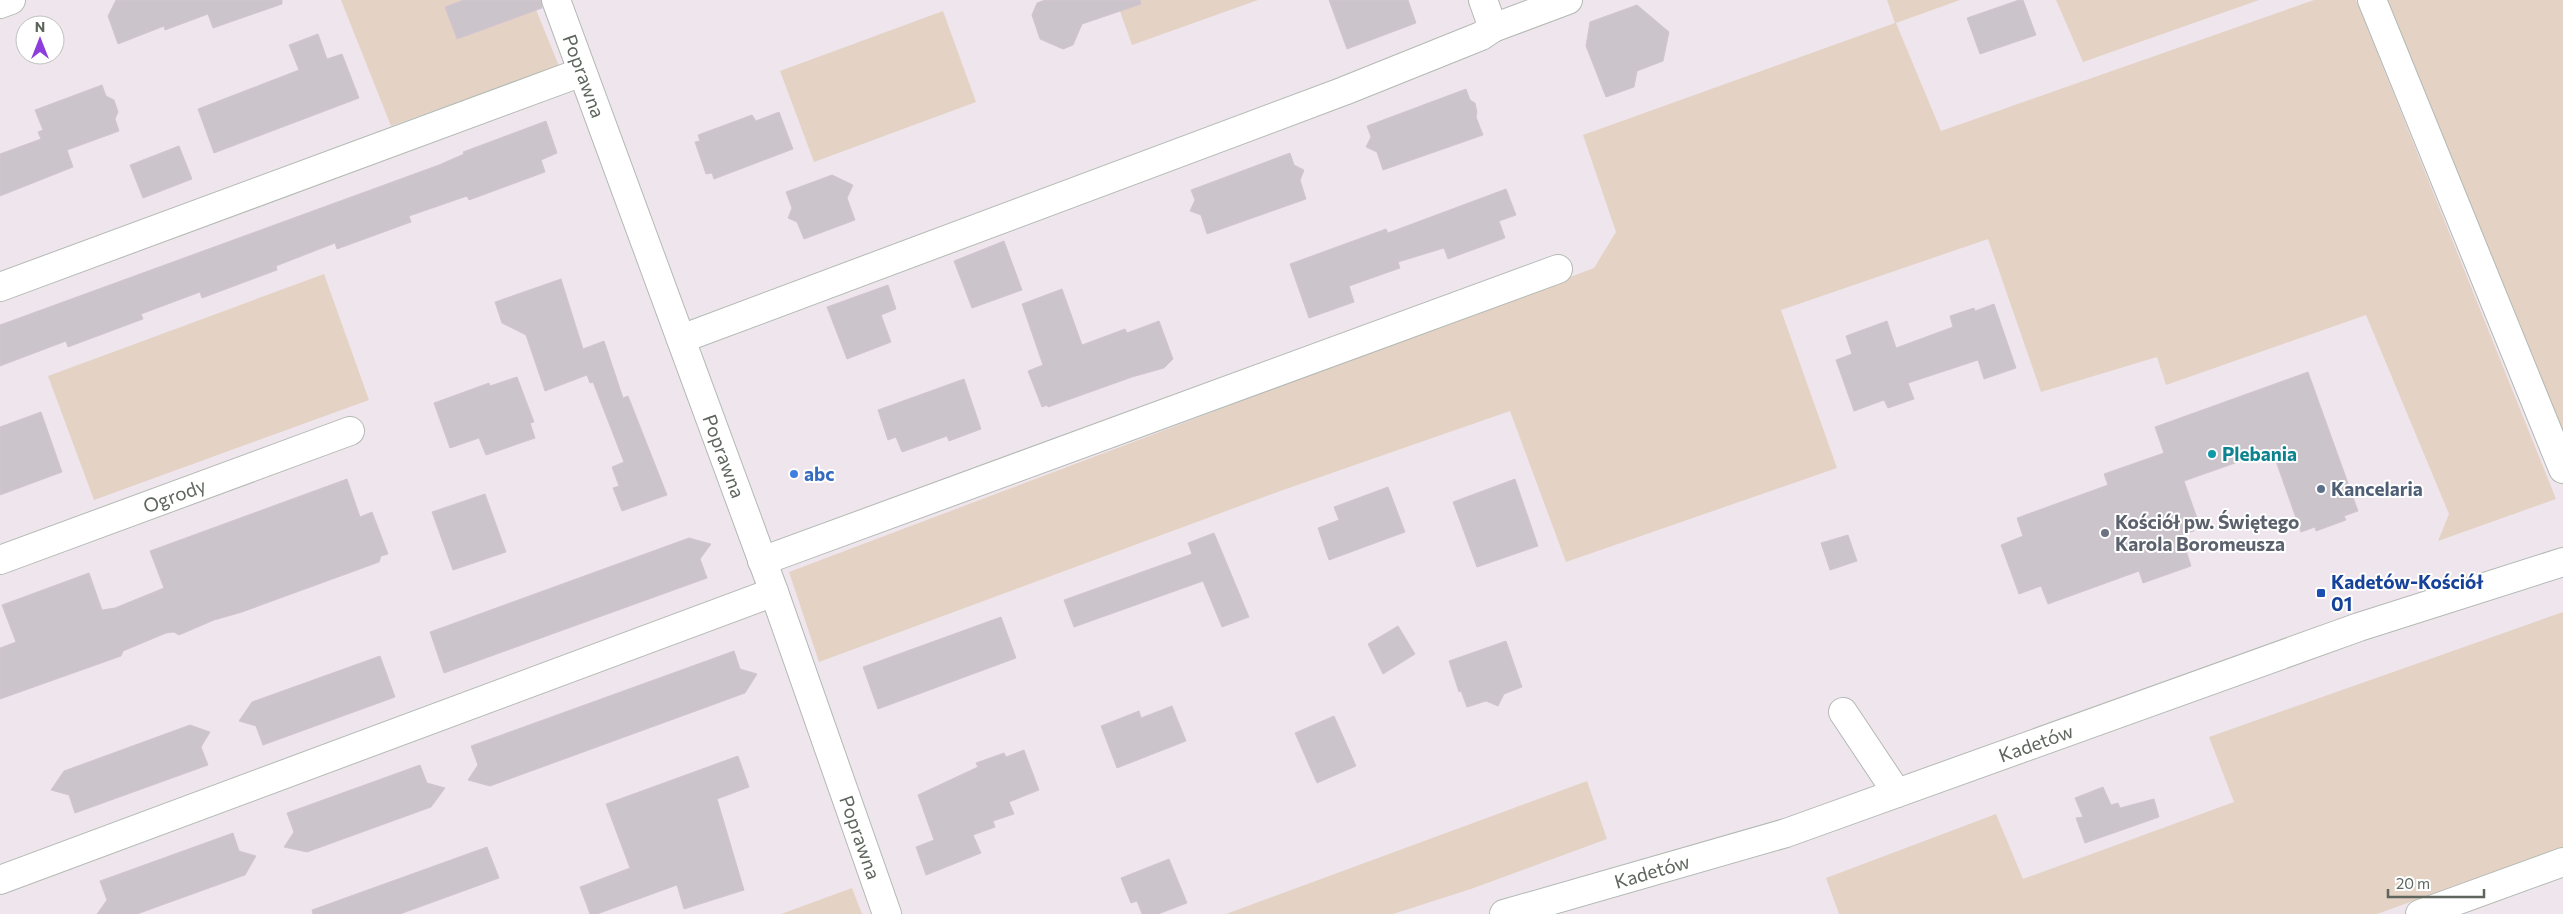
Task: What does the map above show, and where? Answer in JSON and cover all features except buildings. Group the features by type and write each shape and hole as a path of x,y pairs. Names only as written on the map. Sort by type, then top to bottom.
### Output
{"street":[{"path":"0,4 11,0"},
{"name":"Poprawna","path":"556,0 774,592 886,914"},
{"path":"1483,0 1494,28"},
{"path":"681,338 1344,91 1481,36 1494,28 1568,0"},
{"path":"2372,0 2563,469"},
{"path":"0,287 582,72"},
{"path":"762,561 1558,269"},
{"name":"Ogrody","path":"0,560 350,431"},
{"name":"Kadetów","path":"1504,914 1786,833 2359,627 2563,562"},
{"path":"0,880 774,592"},
{"path":"1843,712 1897,793"},
{"path":"2420,914 2563,862"}],"shaded area":[{"path":"341,0 532,0 559,66 391,126"},
{"path":"1116,0 1258,0 1132,45"},
{"path":"1887,0 1960,0 1896,23 1941,131 2314,0 2356,0 2556,499 2438,541 2449,514 2366,315 2166,385 2157,357 2041,392 1988,239 1781,310 1837,468 1566,562 1510,411 1283,490 819,662 789,572 1594,268 1616,232 1583,135 1895,23"},
{"path":"2056,0 2259,0 2083,62"},
{"path":"2382,0 2563,0 2563,441"},
{"path":"943,11 976,102 814,162 780,71"},
{"path":"324,274 369,400 94,500 48,376"},
{"path":"2563,612 2563,847 2377,914 1839,914 1826,878 1996,814 2023,879 2234,802 2209,737"},
{"path":"1587,781 1607,839 1471,889 1393,914 1226,914"},
{"path":"852,888 862,914 781,914"}],"place":[{"name":"Plebania","path":"2212,454"},
{"name":"abc","path":"794,474"},
{"name":"Kancelaria","path":"2321,489"},
{"name":"Kościół pw. Świętego Karola Boromeusza","path":"2105,533"},
{"name":"Kadetów-Kościół 01","path":"2321,593"}]}
